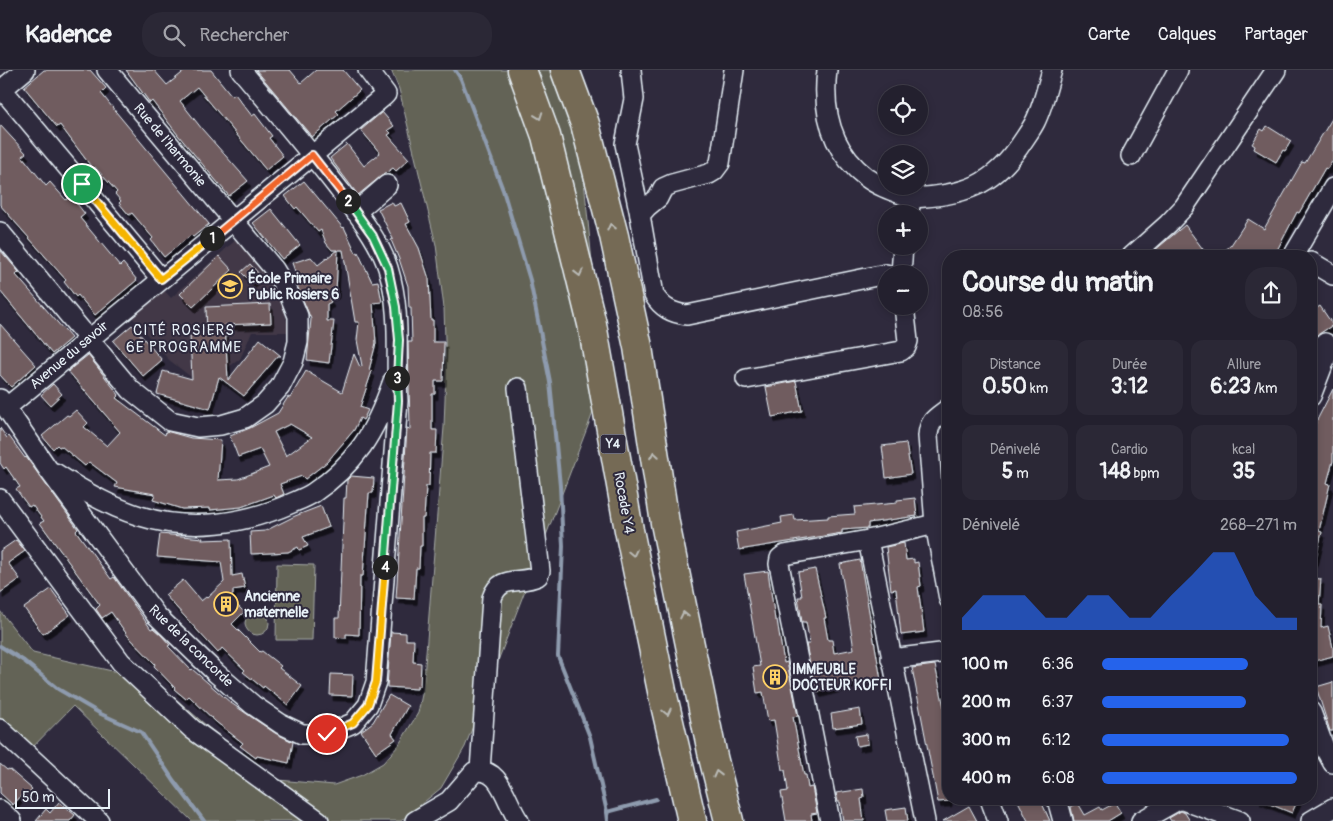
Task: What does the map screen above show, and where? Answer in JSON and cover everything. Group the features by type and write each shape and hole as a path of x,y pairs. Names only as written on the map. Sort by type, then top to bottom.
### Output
{"highway":[{"name":"Rocade Y4","path":"522,70 546,136 592,324 629,530 663,696 692,821"},
{"path":"565,70 585,124 614,236 638,347 665,523 713,757 729,821"}],"street":[{"path":"25,70 1,90 161,279"},
{"name":"Rue de l'harmonie","path":"0,232 131,390 170,421 198,427 221,425 245,418 265,404 280,387 293,362 298,342 298,316 289,294 274,269 107,70"},
{"path":"48,469 107,502 140,516 174,523 212,524 243,520 278,509 312,494 341,470 362,446 381,413 396,372 399,340 396,307 388,268 373,236 356,212 312,155 241,70"},
{"name":"Avenue du savoir","path":"4,403 90,339 386,94 368,70"},
{"path":"631,70 634,99 625,144 654,295 664,307 675,314 687,315 878,276"},
{"path":"640,215 658,198 664,188 709,174 720,163 734,70"},
{"path":"827,70 824,90 831,132 847,157 866,177 889,189 909,205"},
{"path":"913,205 971,188 996,174 1016,152 1035,122 1052,70"},
{"path":"1131,156 1178,70"},
{"path":"1139,250 1184,207 1272,72"},
{"path":"356,212 387,185"},
{"path":"1297,250 1333,188"},
{"path":"1317,266 1333,275"},
{"path":"746,379 901,351 906,347 908,341 905,315"},
{"path":"1317,350 1325,343 1329,349 1317,380"},
{"name":"Rue de la concorde","path":"4,403 48,469 156,615 216,673 253,704 281,724 302,734 327,734 353,723 368,705 376,682 398,401 396,372"},
{"path":"480,770 492,598 495,588 504,582 532,579 538,576 540,571 518,388"},
{"path":"942,414 928,425 935,524 942,562"},
{"path":"0,499 121,662 192,730 319,821"},
{"path":"830,821 779,564 780,558 784,555 868,540 935,524"},
{"path":"868,540 925,821"},
{"path":"891,659 942,653"},
{"path":"0,729 99,821"},
{"path":"1317,732 1323,751"},
{"path":"415,821 449,801 474,772 480,770 490,772 498,779 511,809 519,821"},
{"path":"992,805 998,821"},
{"path":"1059,805 1063,821"},
{"path":"1141,821 1169,805"},
{"path":"1196,805 1240,821"},
{"path":"1311,821 1333,808"},
{"path":"0,810 12,821"}],"shaded area":[{"path":"238,238 268,274 282,298 289,332 252,332 240,359 217,375 191,377 168,359 132,317 162,288 171,298"}],"green space":[{"path":"391,70 569,70 574,79 604,384 465,747 441,788 401,821 192,821 73,706 22,758 0,736 0,611 33,653 112,671 143,670 208,727 278,780 334,785 362,775 383,763 398,746 418,713 423,690 444,427 446,371 444,308 436,245 399,89"},
{"path":"277,564 314,565 312,640 276,640"},
{"path":"257,611 265,615 269,623 265,631 257,635 249,631 245,623 249,615"}],"building":[{"path":"44,70 90,70 106,88 101,93 209,224 193,237 191,235 164,257 151,240 153,238 132,213 129,215 119,203 121,201 115,194 117,192 95,167 93,169 60,125 57,127 24,87"},
{"path":"126,70 154,70 167,85 186,70 211,70 232,96 235,94 252,116 255,114 272,136 269,138 283,156 266,170 197,87 180,101 248,181 229,196 152,101 150,103"},
{"path":"256,70 290,70 301,83 316,70 343,70 360,90 336,111 339,114 312,137"},
{"path":"382,112 394,126 388,130 391,133 388,135 409,159 396,171 393,168 358,195 330,158 347,144 364,166 380,153 361,130"},
{"path":"1333,117 1333,159 1327,169 1325,168 1299,213 1297,212 1277,250 1226,250 1248,219 1264,229 1302,162 1305,163"},
{"path":"0,125 26,153 22,156 46,186 50,182 66,200 71,196 85,214 80,218 120,266 123,263 137,280 95,315 78,295 76,297 64,282 66,280 0,205"},
{"path":"1267,126 1291,141 1276,162 1254,149 1255,146 1252,144 1261,129 1264,131"},
{"path":"304,181 344,227 372,282 378,281 382,302 373,303 376,343 369,370 372,371 360,407 368,410 363,420 360,418 354,430 327,462 305,479 302,476 280,484 284,494 276,498 274,495 241,507 210,510 210,508 182,509 153,500 155,494 115,487 117,483 89,462 85,466 61,446 57,445 53,449 42,436 76,410 88,423 84,427 107,446 120,432 68,371 88,355 119,395 116,398 165,435 166,431 191,438 221,440 218,480 238,479 269,467 260,449 238,457 230,436 278,413 288,397 290,398 306,371 342,392 354,354 360,367 362,366 357,340 359,322 355,322 343,250 338,250 336,293 328,296 331,302 327,304 327,321 334,321 329,363 307,360 311,319 297,286 300,285 292,263 311,257 318,265 337,250 332,250 326,243 321,230 318,232 285,196","holes":["290,424 312,437 286,456 274,432"]},
{"path":"392,202 394,206 401,203 410,222 406,224 419,248 429,279 433,342 444,342 443,381 435,381 435,394 432,394 432,430 437,430 436,453 430,453 429,486 426,486 424,518 422,518 422,546 420,546 419,568 416,568 414,599 396,598 407,428 410,429 408,342 412,342 408,286 391,240 393,239 378,209"},
{"path":"271,209 300,245 282,259 253,223"},
{"path":"1185,225 1204,250 1155,250"},
{"path":"0,250 19,272 16,275 71,338 52,354 0,291"},
{"path":"219,256 232,270 193,307 180,294"},
{"path":"250,264 261,276 252,283 241,272"},
{"path":"270,304 271,323 225,325 228,380 260,339 281,356 278,356 244,396 219,377 210,409 157,394 163,371 192,379 190,334 207,333 206,307"},
{"path":"1320,306 1333,325 1317,335 1317,308"},
{"path":"0,324 36,365 11,387 0,375"},
{"path":"132,325 162,360 143,376 113,341"},
{"path":"796,381 802,411 772,417 766,387"},
{"path":"53,384 62,394 50,405 41,395"},
{"path":"1333,389 1333,461 1327,483 1330,484 1319,531 1322,532 1317,553 1317,420"},
{"path":"0,428 26,457 78,529 76,531 111,579 114,577 151,629 153,628 161,635 170,645 168,646 191,670 231,703 275,733 293,742 289,763 257,756 256,758 240,746 243,743 216,722 189,696 186,699 174,689 154,666 155,664 128,636 111,612 102,618 96,609 100,605 40,523 44,521 32,505 29,507 16,489 20,487 6,467 4,469 0,463"},
{"path":"906,443 911,474 886,478 882,446"},
{"path":"351,476 374,478 373,493 369,493 363,576 360,576 359,635 346,634 346,638 335,637 335,618 339,618 344,498 346,498 347,480"},
{"path":"915,498 917,516 868,523 868,528 842,530 842,533 739,550 736,532 782,523 781,517 794,515 795,520 828,518 828,516 855,514 854,507 897,503 897,500"},
{"path":"321,506 329,527 303,537 308,546 299,550 298,547 288,552 251,554 250,532 265,531"},
{"path":"160,534 203,538 202,540 231,539 232,576 242,574 245,588 233,590 233,595 228,596 244,612 232,624 260,652 262,651 281,666 279,668 302,686 288,705 243,672 245,670 222,648 218,653 165,595 183,580 201,601 207,598 224,582 221,562 157,557"},
{"path":"16,540 25,551 8,563 20,579 0,593 0,551"},
{"path":"904,543 906,560 914,559 914,563 918,562 921,586 918,587 924,632 901,635 896,589 891,590 886,547"},
{"path":"860,560 881,680 858,685 858,681 818,692 814,685 806,644 810,644 806,622 802,622 798,597 802,597 798,572 815,569 826,618 824,618 828,640 832,640 834,653 854,649 840,564"},
{"path":"768,571 775,620 777,620 784,663 787,662 798,716 793,717 804,775 806,775 808,788 812,787 817,813 811,814 812,821 786,821 781,792 788,791 785,770 782,770 774,720 768,721 763,692 757,693 753,667 760,666 744,574"},
{"path":"1317,579 1321,579 1319,605 1322,605 1321,628 1328,626 1333,656 1317,660"},
{"path":"51,589 70,615 43,634 24,608"},
{"path":"391,632 406,633 406,640 414,640 413,662 421,663 420,686 417,686 417,689 387,687"},
{"path":"935,665 942,698 942,802 938,802 912,668"},
{"path":"331,674 353,675 352,696 330,695"},
{"path":"1333,682 1333,731 1330,731 1317,687"},
{"path":"389,695 408,706 392,734 396,739 376,753 361,731 373,722"},
{"path":"860,709 862,724 833,728 831,714"},
{"path":"867,734 868,744 857,746 855,736"},
{"path":"0,764 7,770 9,769 32,789 25,797 22,795 13,805 0,793"},
{"path":"863,789 864,798 861,799 864,821 843,821 840,802 838,802 836,793"},
{"path":"59,802 75,815 70,821 36,821 46,809 50,813"},
{"path":"1020,805 1043,805 1050,821 1028,821"},
{"path":"1079,805 1085,815 1100,807 1102,810 1111,805 1116,805 1121,813 1108,821 1074,821 1071,807"},
{"path":"1272,805 1295,805 1292,813"},
{"path":"969,806 977,821 943,821"},
{"path":"906,807 908,821 887,821 885,810"},
{"path":"1181,811 1185,813 1190,821 1171,821 1169,818"}],"waterway":[{"path":"455,70 461,79 503,190 530,280 550,382 560,486 563,546 558,656 590,737 608,821"},
{"path":"0,646 24,661 58,689 101,714 141,732 204,821"},
{"path":"607,812 656,799"}],"place":[{"name":"École Primaire Public Rosiers 6","path":"230,286"},
{"name":"Ancienne maternelle","path":"226,604"},
{"name":"IMMEUBLE DOCTEUR KOFFI","path":"775,677"}],"district":[{"name":"CITÉ ROSIERS 6E PROGRAMME","path":"184,338"}],"route":[{"path":"82,184 161,279 312,155 373,236 388,268 396,307 399,340 396,372 398,401 376,682 368,705 353,723 327,734"}]}
